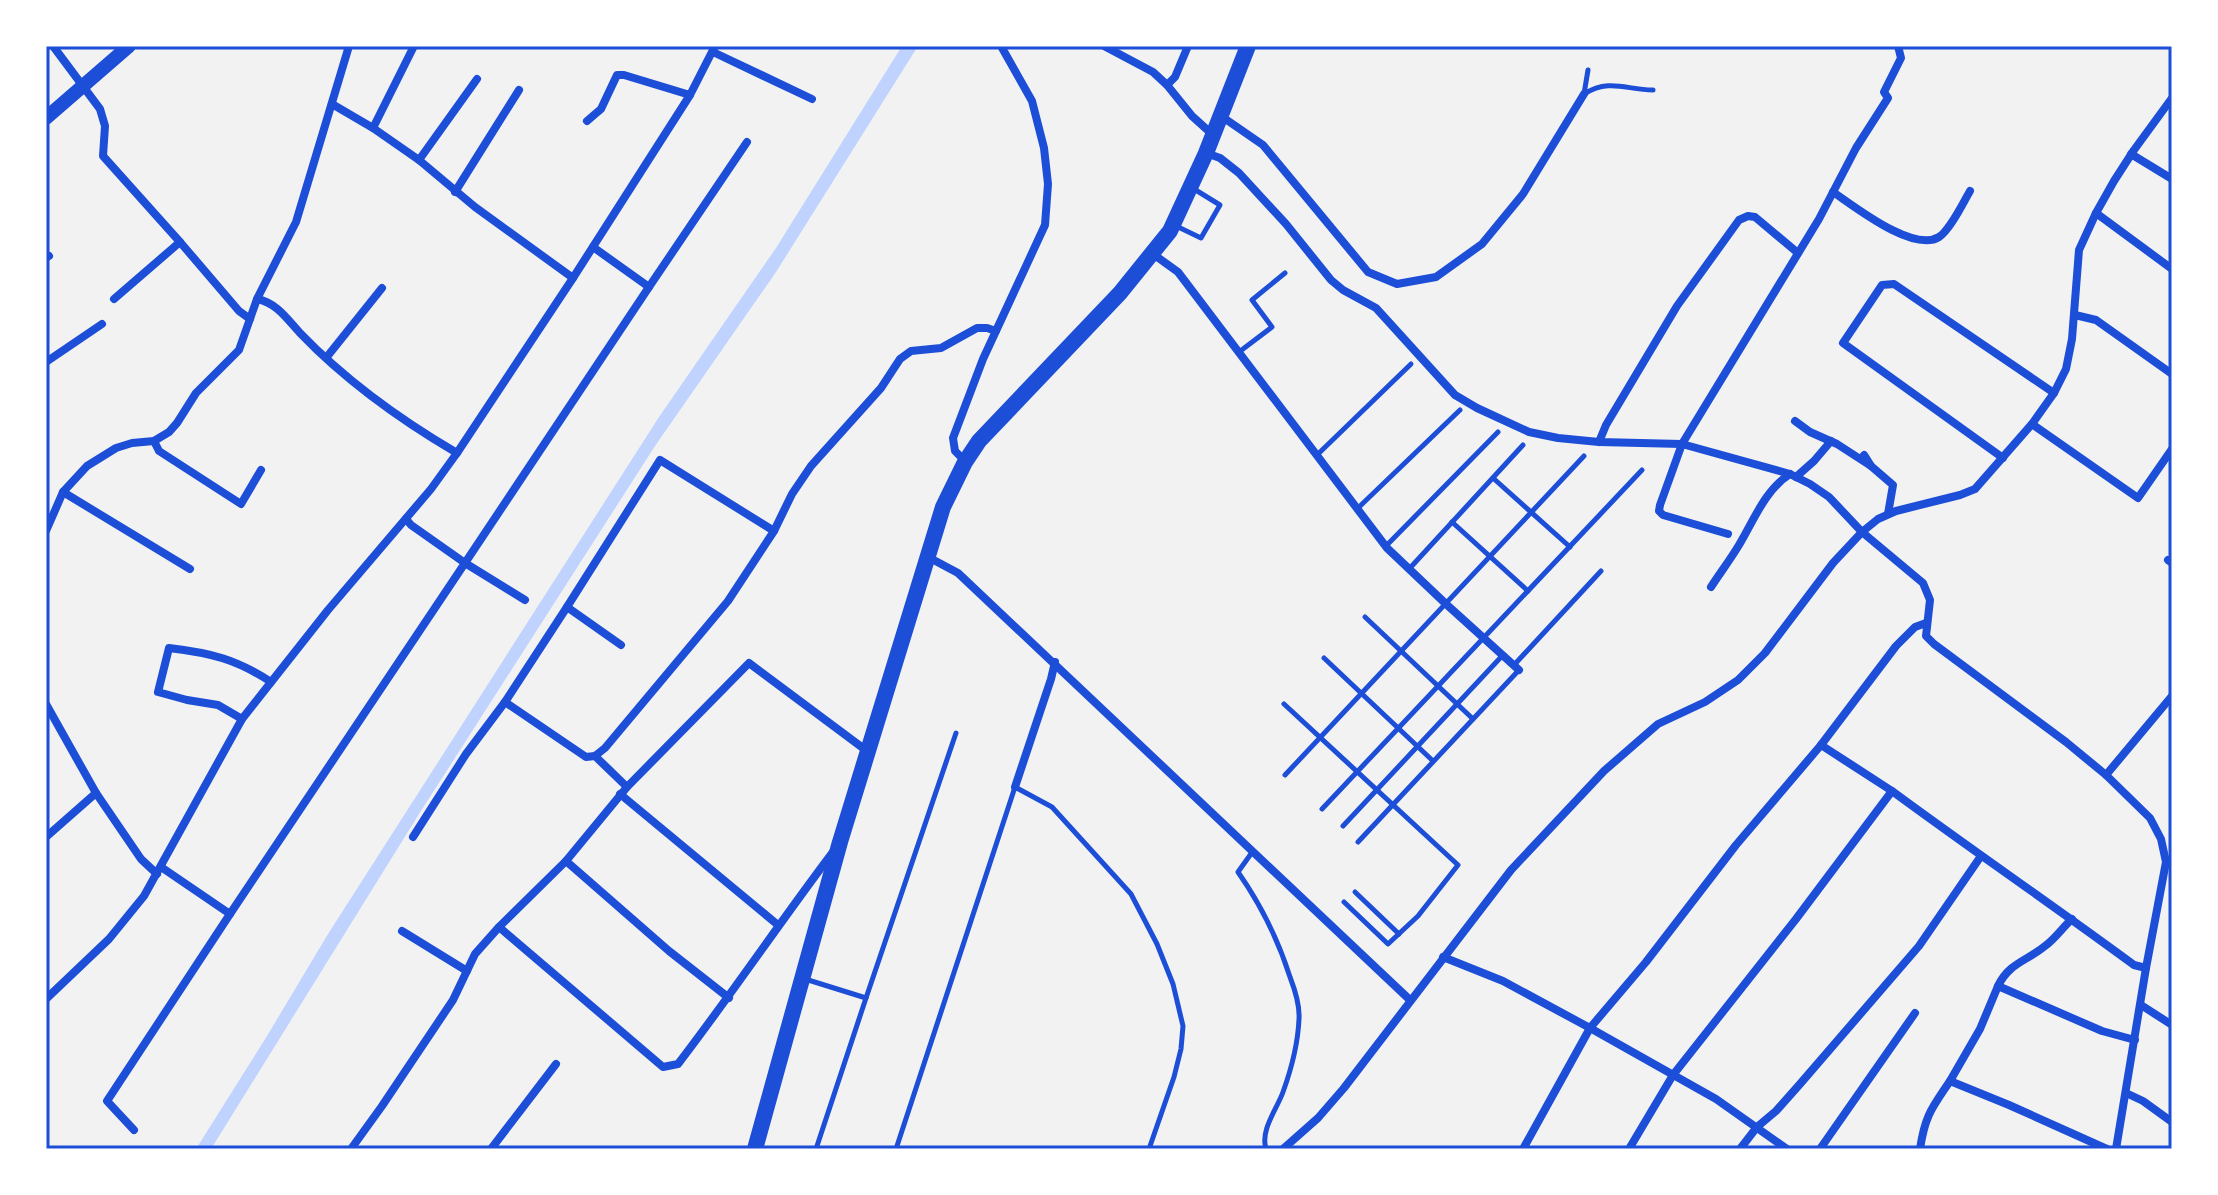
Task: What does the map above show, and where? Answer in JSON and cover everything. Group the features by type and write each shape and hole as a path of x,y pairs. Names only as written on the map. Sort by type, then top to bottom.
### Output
{"main road":[{"path":"755,1149 840,842 943,507 979,441 1120,293 1173,225 1206,153 1248,46"}],"street":[{"path":"53,46 100,109 104,119 103,156 239,311 250,319"},
{"path":"46,118 129,46"},
{"path":"46,531 63,492 87,466 116,448 154,441 169,432 193,396 235,355 257,299 296,222 349,46"},
{"path":"965,462 955,451 953,438 996,331 1045,225 1048,184 1044,148 1032,101 1001,46"},
{"path":"1104,46 1153,72 1213,135"},
{"path":"1167,85 1175,77 1188,46"},
{"path":"1728,534 1663,515 1659,511 1660,505 1682,444 1888,98 1884,92 1901,58 1898,46"},
{"path":"373,128 413,48"},
{"path":"46,999 109,939 144,896 242,719 457,453 690,95 714,49 812,99"},
{"path":"587,121 601,109 617,75 690,95"},
{"path":"419,160 477,79"},
{"path":"455,192 519,90"},
{"path":"1221,116 1263,145 1368,272 1397,284 1436,277 1482,244 1523,194 1584,94"},
{"path":"1283,1149 1318,1118 1344,1088 1511,870 1604,771 1658,724 1705,702 1738,680 1765,653 1833,563 1878,519 1975,489 2032,424 2054,393 2066,369 2075,315 2079,250 2096,213 2131,154 2172,98"},
{"path":"332,104 419,160 455,192 573,278"},
{"path":"134,1130 107,1101 747,142"},
{"path":"1206,153 1220,158 1239,173 1331,280 1376,308 1455,395 1477,408 1529,432 1558,438 1682,444 1793,476 1829,497 1862,532 1923,583 1930,600 1926,636 2066,742 2150,818 2169,862 2146,968 2116,1149"},
{"path":"2131,154 2172,179"},
{"path":"1833,192 1892,231 1931,240 1940,237 1970,191"},
{"path":"2096,213 2172,269"},
{"path":"1599,442 1677,306 1739,220 1755,217 1798,253"},
{"path":"114,299 180,242"},
{"path":"593,247 649,287"},
{"path":"1153,254 1178,272 1386,546 1517,667"},
{"path":"2003,458 1843,343 1882,285 1894,284 2054,393"},
{"path":"326,358 382,288"},
{"path":"257,299 281,311 326,358 373,399 405,423 457,453"},
{"path":"2075,315 2096,320 2172,374"},
{"path":"46,362 102,324"},
{"path":"505,702 586,757 595,756 728,601 774,531 792,494 811,466 881,388 900,359 911,351 941,348 977,328 996,331"},
{"path":"1795,421 1871,466 1893,485 1888,514"},
{"path":"2032,424 2138,498 2172,449"},
{"path":"154,441 159,451 241,504 261,470"},
{"path":"1711,587 1770,492 1781,480 1793,476 1814,461 1831,441"},
{"path":"1864,455 1871,466"},
{"path":"413,837 466,754 505,702 660,460 774,531"},
{"path":"63,492 190,569"},
{"path":"406,519 465,563 525,600"},
{"path":"928,557 958,573 1055,662 1410,1000"},
{"path":"567,607 621,645"},
{"path":"1523,1149 1590,1028 1646,962 1736,845 1821,745 1896,646 1915,627 1926,623"},
{"path":"242,719 208,702 158,692 169,648 226,658 271,682"},
{"path":"1015,787 1055,662"},
{"path":"351,1149 453,1000 475,954 566,861 624,790 749,663 867,751"},
{"path":"2106,775 2172,696"},
{"path":"46,704 96,793 141,859 230,914"},
{"path":"1821,745 1892,791 2134,965 2146,968"},
{"path":"595,756 624,790 778,925"},
{"path":"1629,1149 1673,1075 1892,791"},
{"path":"46,837 96,793"},
{"path":"499,927 663,1067 678,1064 840,842"},
{"path":"1740,1149 1919,946 1981,856"},
{"path":"566,861 669,951 729,998"},
{"path":"1920,1149 1928,1114 1980,1029 2003,975 2047,945 2072,919"},
{"path":"402,931 467,971"},
{"path":"1443,957 1503,981 1590,1028 1716,1099 1787,1149"},
{"path":"1998,986 2102,1031 2135,1040"},
{"path":"2141,1005 2172,1025"},
{"path":"1820,1149 1915,1013"},
{"path":"491,1149 556,1064"},
{"path":"1950,1081 2107,1149"},
{"path":"2126,1093 2172,1122"}],"lane":[{"path":"1584,94 1588,70"},
{"path":"1584,94 1610,85 1653,90"},
{"path":"1173,225 1201,238 1220,205 1191,187"},
{"path":"1239,352 1272,327 1252,300 1285,273"},
{"path":"1317,455 1411,364"},
{"path":"1358,508 1460,410"},
{"path":"1386,546 1498,432"},
{"path":"1409,569 1523,445"},
{"path":"1285,775 1584,456"},
{"path":"1322,809 1642,470"},
{"path":"1493,478 1570,547"},
{"path":"1452,522 1528,591"},
{"path":"1358,842 1473,719 1601,571"},
{"path":"1365,617 1473,719"},
{"path":"1343,826 1502,655"},
{"path":"1324,658 1433,761"},
{"path":"1284,704 1458,865 1418,916 1388,944 1344,902"},
{"path":"816,1149 956,733"},
{"path":"896,1149 1015,787 1052,807 1131,894 1157,944 1173,984 1183,1026 1181,1049 1149,1149"},
{"path":"1253,851 1238,872 1256,898 1281,949 1297,997 1300,1017 1283,1092 1266,1130 1266,1149"},
{"path":"1355,892 1399,934"},
{"path":"803,978 866,998"}],"water":[{"path":"902,46 918,46 776,272 655,446 419,814 211,1149 196,1149 328,934 659,417 776,248"}]}
